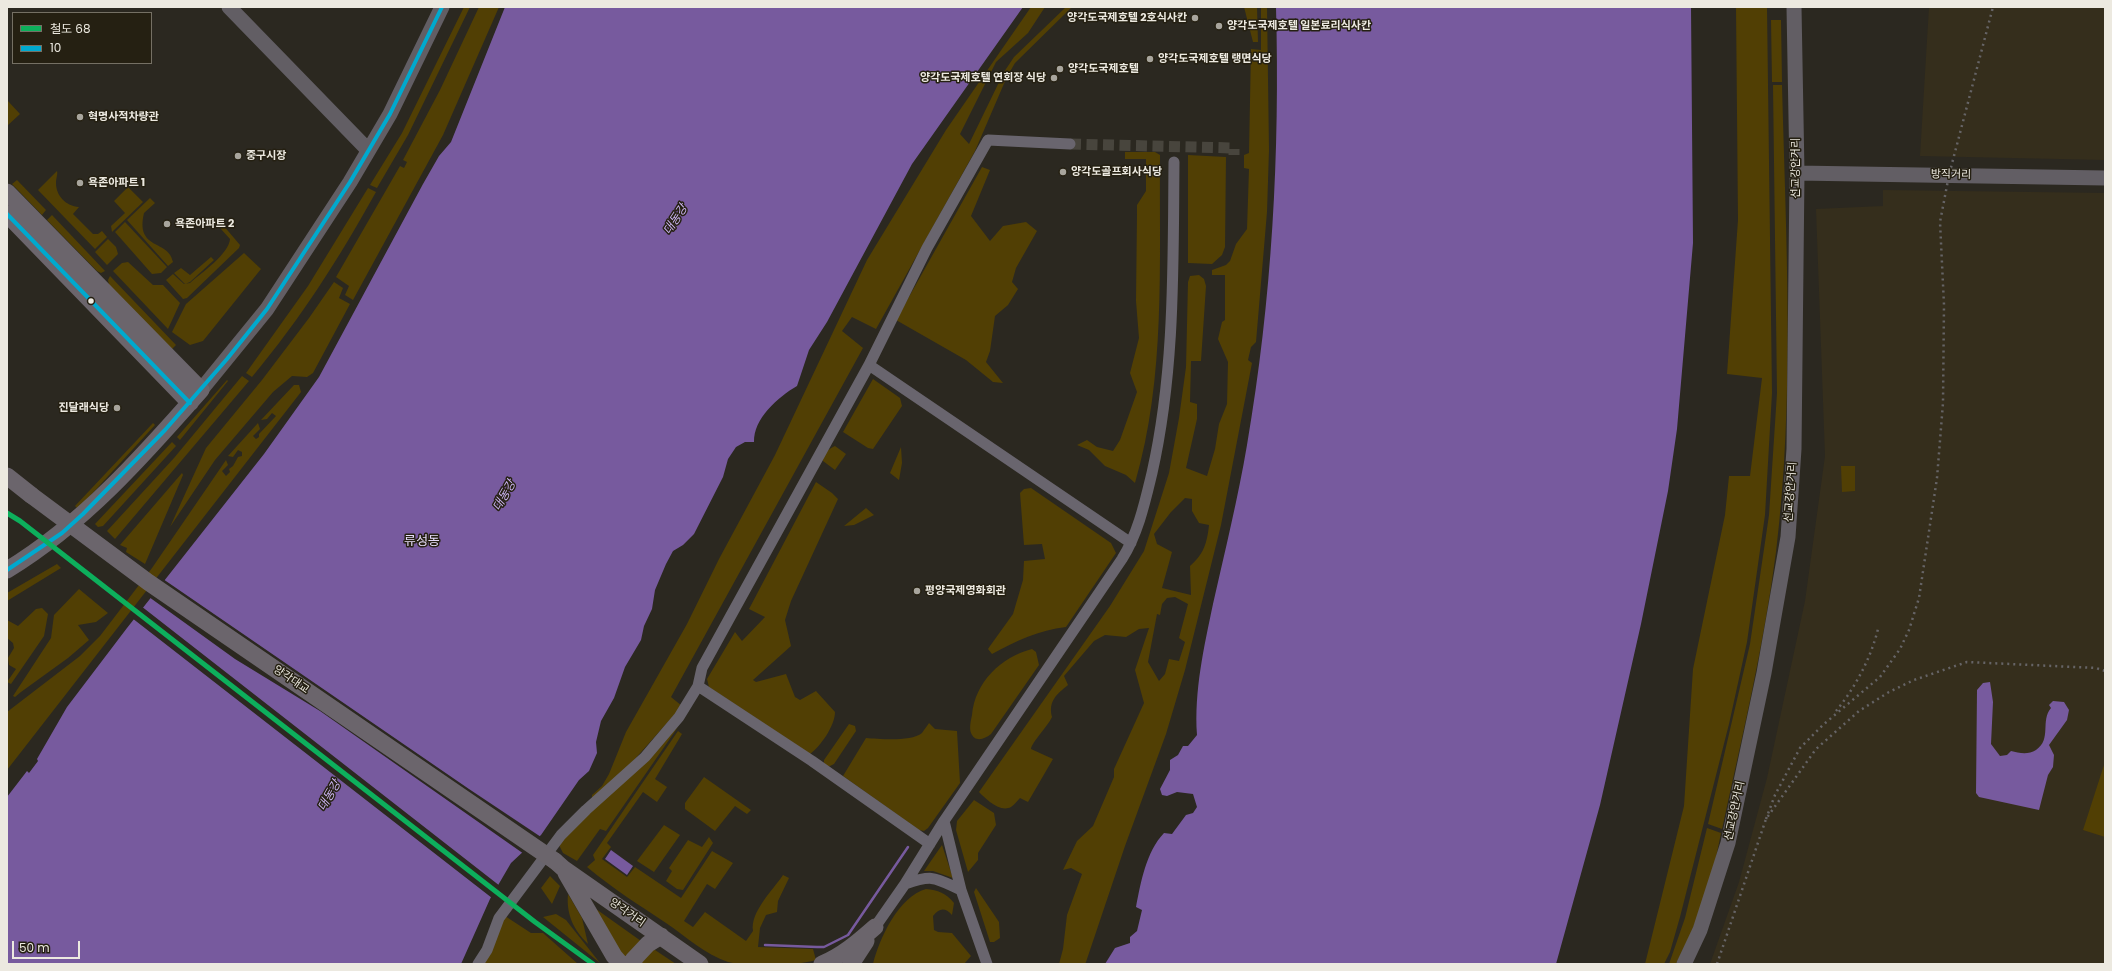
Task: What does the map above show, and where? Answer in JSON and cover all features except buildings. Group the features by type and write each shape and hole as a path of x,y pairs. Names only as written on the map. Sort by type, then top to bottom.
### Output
{"main road":[{"path":"229,7 368,150"},
{"path":"7,570 62,533 83,514 190,403 267,309 350,182 390,114 442,7"},
{"name":"선교강안거리","path":"1684,964 1700,930 1728,843 1764,673 1788,537 1794,449 1797,173 1794,7"},
{"name":"방직거리","path":"1797,173 2105,178"},
{"path":"7,192 201,390"},
{"path":"7,214 190,403"},
{"name":"양각대교","path":"7,476 148,582 560,865"},
{"path":"560,865 614,956 621,964"},
{"name":"양각거리","path":"560,865 700,964"},
{"path":"822,964 855,946 875,927"},
{"path":"852,964 875,927"},
{"path":"863,964 875,927"},
{"path":"634,964 633,960 640,952 661,936"}],"street":[{"path":"478,964 487,950 499,918 562,835 586,810 645,757 679,717 698,686 705,662 869,365 927,248 988,140 1070,144"},
{"path":"875,927 905,884 944,821 1122,559 1131,543 1141,514 1157,451 1168,376 1172,305 1174,162"},
{"path":"869,365 1131,543"},
{"path":"698,686 812,761 930,844"},
{"path":"944,821 961,890 987,964"},
{"path":"905,884 929,877 940,879 961,890"}],"shaded area":[{"path":"464,7 470,7 408,135 377,188 370,185 402,133"},
{"path":"479,7 499,7 443,135 353,300 345,295 349,286 336,277 400,166 404,168 407,162 403,160 440,90"},
{"path":"1031,7 1045,7 1028,33 996,62 960,134 969,144 1002,76 1006,79 975,151 876,329 852,317 842,331 863,348 671,697 682,706 626,769 592,800 592,795 602,786 609,774 626,732 687,624 719,559 775,455 867,260 946,130"},
{"path":"1066,7 1072,7 1015,63 1008,75 1004,72 1014,57"},
{"path":"1244,7 1257,7 1258,42 1253,42"},
{"path":"1261,7 1267,7 1269,150 1267,212 1256,342 1251,347 1248,360 1252,363 1221,525 1185,670 1166,734 1125,846 1086,962 1085,964 1059,964 1063,949 1067,915 1082,874 1071,868 1063,870 1077,841 1093,826 1114,777 1114,769 1144,703 1135,670 1149,628 1139,629 1126,637 1105,635 1094,641 1064,676 1068,685 1054,698 1051,707 1052,717 1034,742 1031,749 1053,759 1028,802 1020,798 1011,807 1002,808 985,798 979,792 1110,606 1144,551 1169,473 1179,418 1186,367 1188,282 1190,276 1199,275 1204,279 1206,286 1201,361 1191,361 1190,402 1197,404 1197,419 1186,468 1207,476 1215,449 1219,424 1227,404 1228,362 1218,339 1222,322 1225,320 1225,275 1212,275 1212,270 1226,265 1230,261 1236,244 1247,229 1249,169 1244,168 1244,155 1249,153 1251,49 1261,50","holes":["1185,498 1192,499 1192,511 1199,523 1209,525 1204,548 1199,557 1190,566 1191,595 1162,588 1172,552 1157,544 1154,534 1171,512","1175,597 1188,604 1179,638 1185,642 1179,661 1169,659 1165,674 1159,681 1148,662 1157,614 1160,615 1162,604 1167,598"]},
{"path":"1736,7 1767,7 1772,393 1765,515 1747,642 1729,724 1680,917 1670,952 1664,964 1645,964 1684,806 1693,669 1725,515 1729,476 1750,476 1762,378 1727,374 1738,220"},
{"path":"1929,7 2105,7 2105,160 1920,156"},
{"path":"1771,20 1781,20 1782,82 1772,82"},
{"path":"1773,85 1782,85 1787,260 1788,318 1786,435 1782,494 1776,552 1765,622 1752,691 1722,829 1708,824 1750,644 1769,515 1777,393"},
{"path":"7,100 20,114 7,126"},
{"path":"1125,152 1155,152 1160,155 1160,279 1156,361 1152,402 1145,443 1135,483 1126,475 1105,466 1089,450 1077,445 1087,440 1097,447 1113,451 1120,440 1137,392 1130,373 1139,338 1136,301 1137,205 1146,191 1146,159 1125,159"},
{"path":"1188,155 1226,157 1225,247 1222,255 1212,264 1188,263"},
{"path":"982,167 990,170 971,216 990,241 1003,226 1026,222 1037,231 1016,268 1012,282 1018,289 1008,305 995,316 990,351 986,362 1003,383 993,382 966,360 896,320"},
{"path":"57,171 56,188 60,196 70,205 79,207 73,214 93,234 98,234 102,231 107,237 95,249 38,190"},
{"path":"17,180 46,210 42,215 12,184"},
{"path":"128,187 143,202 112,232 111,226 125,213 114,201"},
{"path":"368,188 376,192 348,241 303,310 252,377 246,373 308,286"},
{"path":"1883,190 2105,193 2105,964 1710,964 1739,882 1767,778 1805,601 1825,456 1816,209 1883,206"},
{"path":"150,198 155,203 144,213 142,225 144,233 148,239 166,250 170,255 173,262 168,266 127,220"},
{"path":"52,215 105,271 101,273 97,271 47,220"},
{"path":"125,222 167,267 161,273 152,274 115,232"},
{"path":"223,225 240,245 239,248 187,298 183,299 166,280 173,274 184,284 190,283 214,263 225,251 230,239 220,228"},
{"path":"108,239 116,247 118,254 107,265 95,252"},
{"path":"244,253 261,269 203,341 190,345 172,332 186,304"},
{"path":"211,257 214,260 190,282 185,284 174,273 181,268 190,275"},
{"path":"128,262 153,285 163,285 180,303 168,329 113,271 122,263"},
{"path":"110,276 176,345 171,350 109,285 108,280"},
{"path":"334,282 343,288 339,298 350,304 313,373 307,377 292,376 273,392 215,460 170,527 206,448 262,380"},
{"path":"242,376 249,381 115,539 107,531 174,458"},
{"path":"873,379 900,398 902,406 873,449 868,448 843,432"},
{"path":"227,380 228,381 180,440 177,437"},
{"path":"294,385 299,385 301,392 7,770 7,712 80,656 100,636 152,568 226,460 228,465 222,471 226,476 230,472 229,469 233,466 238,457 242,456 242,452 238,450 233,457 228,456 258,423 260,429 253,436 256,439 259,437 259,434 276,416 272,413 267,419 261,420"},
{"path":"153,423 155,425 78,509 75,506"},
{"path":"172,442 176,446 103,526 98,527 95,524"},
{"path":"835,446 846,454 835,470 823,461 826,452"},
{"path":"901,447 902,463 899,480 890,473"},
{"path":"1841,466 1855,466 1855,491 1842,492"},
{"path":"182,473 183,475 145,564 126,552 127,548 120,545"},
{"path":"816,482 838,499 791,601 785,620 791,646 753,680 756,682 786,674 795,697 800,700 816,691 835,712 830,730 810,754 709,687 707,679 735,632 742,641 765,617 749,609"},
{"path":"1031,488 1111,543 1116,553 1066,627 1056,628 1028,637 992,654 988,649 1013,614 1023,580 1024,561 1045,559 1042,544 1024,545 1020,493 1024,489"},
{"path":"866,508 874,515 854,525 844,526"},
{"path":"57,564 61,568 7,601 7,593"},
{"path":"79,589 108,613 96,622 78,625 89,640 68,658 15,697 13,696 51,638 54,615"},
{"path":"42,608 48,614 44,636 11,684 7,682 16,669 9,665 8,658 14,648 13,643 7,638 7,620 18,626 36,609"},
{"path":"1032,649 1036,652 1039,665 991,734 983,739 975,738 970,731 970,726 974,703 984,682 1000,665 1010,658"},
{"path":"929,723 935,729 957,731 960,783 928,828 924,831 919,830 843,776 866,738 911,738 922,733"},
{"path":"849,724 855,726 856,731 834,764 828,767 824,763 824,760"},
{"path":"678,727 606,831 600,829 577,861 563,853 559,845 565,833"},
{"path":"678,731 682,734 655,779 667,787 657,802 643,792 607,843 611,847 602,859 627,877 635,867 681,898 712,851 733,863 715,889 707,884 684,921 693,927 705,912 746,941 753,931 755,916 763,902 783,875 789,878 778,901 777,912 766,915 760,928 758,947 813,949 816,960 784,965 748,965 737,964 720,959 696,945 596,875 587,867 595,860 593,855"},
{"path":"2105,762 2105,837 2083,830"},
{"path":"704,777 751,810 747,814 735,806 715,831 685,809 685,803"},
{"path":"974,800 994,813 996,825 978,853 978,860 968,872 956,830 957,821"},
{"path":"664,825 680,835 654,872 637,861"},
{"path":"1707,828 1721,833 1712,877 1693,929 1676,964 1669,964 1685,918"},
{"path":"709,837 713,843 683,890 677,889 666,881 672,871 669,868 688,840 702,847"},
{"path":"942,845 953,878 933,871 924,871"},
{"path":"550,876 560,886 552,904 541,888"},
{"path":"976,888 999,922 1000,938 994,942 990,942 974,892"},
{"path":"926,889 942,893 954,903 952,915 947,911 940,910 933,916 934,930 938,932 952,933 971,956 964,964 873,964 885,931 899,909 916,893"},
{"path":"568,894 582,918 588,944 572,922 568,909"},
{"path":"589,904 641,941 623,959"},
{"path":"556,914 566,920 600,963 543,917"},
{"path":"505,916 531,933 543,933 578,964 482,964"},
{"path":"652,948 676,964 640,964"}],"water":[{"name":"대동강","path":"505,7 1023,7 912,164 827,322 809,350 797,386 775,402 762,417 755,433 754,442 745,442 736,447 728,459 723,477 694,534 683,545 673,551 655,590 652,609 644,626 641,640 625,667 614,698 601,721 596,742 597,753 589,771 579,780 541,835 511,863 490,899 461,964 7,964 7,797 27,771 29,773 38,761 37,759 67,707 264,454 319,377 423,184 439,156 451,142"},
{"path":"1276,7 1691,7 1693,243 1677,429 1668,491 1641,624 1600,805 1556,964 1105,964 1115,948 1130,943 1130,937 1137,931 1142,910 1136,907 1145,868 1153,849 1164,833 1172,834 1186,815 1193,813 1197,807 1193,794 1177,792 1167,796 1162,795 1160,789 1170,770 1170,760 1178,755 1183,746 1188,746 1197,735 1196,719 1198,686 1203,653 1240,485 1256,391 1268,281 1275,172 1277,117"},
{"path":"1990,682 1993,702 1991,744 2000,756 2007,755 2011,751 2030,753 2041,746 2044,741 2046,718 2051,708 2049,705 2053,701 2064,702 2069,710 2067,720 2049,745 2054,755 2053,767 2048,775 2039,810 1979,797 1976,793 1977,690 1983,683"},
{"path":"611,850 633,866 627,875 605,859"}],"pier":[{"path":"163,579 541,837 524,854 320,711 235,659 149,597"},
{"path":"141,606 500,886 492,898 132,618"}],"waterway":[{"path":"765,945 824,947 848,935 908,847"}],"tunnel":[{"path":"1070,144 1234,148 1234,155"}],"railway":[{"path":"1766,819 1775,795 1800,748 1824,724 1880,677 1900,649 1909,630 1919,598 1937,478 1943,403 1944,305 1940,222 1949,175 1993,7"},
{"path":"1836,711 1850,693 1862,672 1878,629"},
{"path":"1717,964 1766,819 1816,749 1859,711 1889,692 1914,680 1967,662 2096,668 2105,671"}],"rail line":[{"name":"68","path":"7,513 20,521 535,922 593,964"}],"transit line":[{"name":"10","path":"7,570 62,533 83,514 165,430 227,359 267,309 350,182 390,114 442,7"},
{"name":"10","path":"7,214 190,403"}],"place":[{"name":"양각도국제호텔 2호식사칸","path":"1195,18"},
{"name":"양각도국제호텔 일본료리식사칸","path":"1219,26"},
{"name":"양각도국제호텔 랭면식당","path":"1150,59"},
{"name":"양각도국제호텔","path":"1060,69"},
{"name":"양각도국제호텔 연회장 식당","path":"1054,78"},
{"name":"혁명사적차량관","path":"80,117"},
{"name":"중구시장","path":"238,156"},
{"name":"양각도골프회사식당","path":"1063,172"},
{"name":"욕존아파트 1","path":"80,183"},
{"name":"욕존아파트 2","path":"167,224"},
{"name":"진달래식당","path":"117,408"},
{"name":"평양국제영화회관","path":"917,591"}],"district":[{"name":"류성동","path":"422,542"}]}
